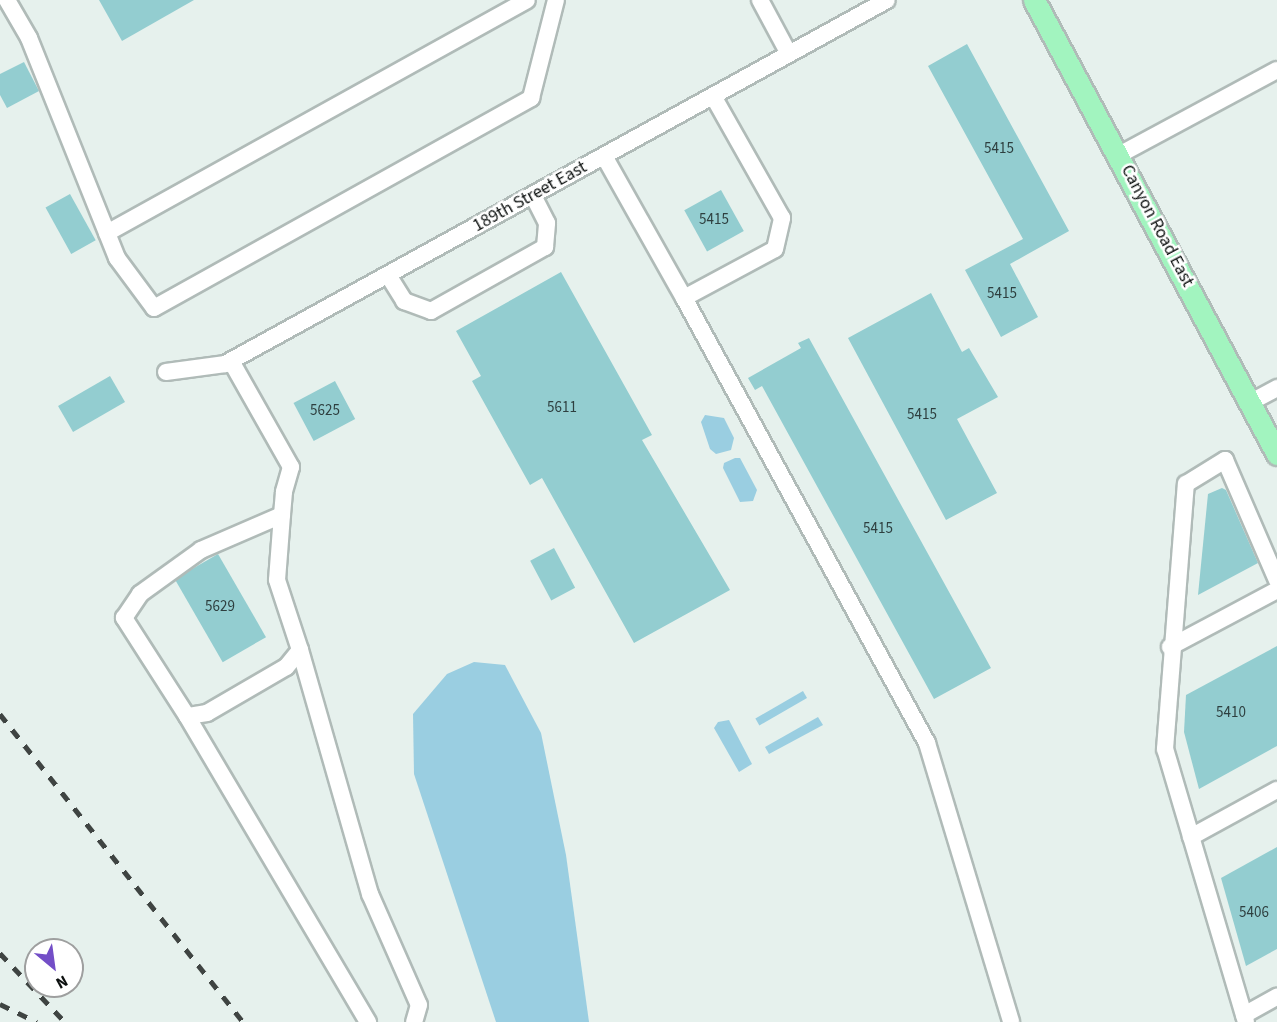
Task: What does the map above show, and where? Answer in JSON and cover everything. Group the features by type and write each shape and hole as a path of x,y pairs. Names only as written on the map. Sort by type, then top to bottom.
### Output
{"main road":[{"name":"Canyon Road East","path":"1034,0 1277,454"}],"street":[{"path":"7,0 29,38 117,258 154,308 531,98 556,0"},
{"path":"107,233 527,0"},
{"path":"760,0 789,54"},
{"name":"189th Street East","path":"166,372 231,361 887,0"},
{"path":"1119,155 1277,70"},
{"path":"684,298 775,249 782,218 713,96"},
{"path":"604,156 927,743 1011,1022"},
{"path":"388,275 404,302 431,311 545,247 547,223 533,195"},
{"path":"231,361 291,467 282,515 278,580 370,894 419,1005 414,1022"},
{"path":"1251,402 1277,388"},
{"path":"1277,580 1225,460 1186,484 1170,647 1165,749 1245,1019 1277,998"},
{"path":"282,515 201,550 141,594 124,618 187,716 368,1022"},
{"path":"1170,647 1277,590"},
{"path":"187,716 207,713 286,667 300,650"},
{"path":"1191,837 1277,790"}],"water":[{"path":"705,415 724,418 734,438 731,450 716,454 710,449 701,422"},
{"path":"740,458 757,490 753,501 740,502 723,468 724,463"},
{"path":"474,662 505,665 541,733 566,855 589,1022 496,1022 414,774 413,714 447,674"},
{"path":"803,691 807,698 759,725 755,718"},
{"path":"818,717 823,725 769,754 765,747"},
{"path":"729,720 752,764 739,772 714,728 718,722"}],"building":[{"path":"99,0 194,0 122,41"},
{"path":"967,44 1069,231 1010,264 1038,317 1001,337 965,270 1023,239 928,66"},
{"path":"24,62 39,91 7,108 0,95 0,74"},
{"path":"721,190 744,231 707,251 684,210"},
{"path":"70,194 96,240 71,254 46,208"},
{"path":"561,272 652,435 642,440 730,590 634,643 542,478 530,485 472,381 481,376 456,331"},
{"path":"931,293 962,352 969,348 998,397 957,419 997,493 946,520 848,338"},
{"path":"809,338 991,668 934,699 762,386 755,390 748,378 801,348 798,343"},
{"path":"110,376 125,402 73,432 58,406"},
{"path":"335,381 355,419 314,441 294,403"},
{"path":"1222,488 1226,490 1258,563 1198,595 1208,494"},
{"path":"554,548 575,588 551,600 530,561"},
{"path":"218,554 266,637 223,662 175,579"},
{"path":"1277,646 1277,746 1199,789 1184,732 1186,695"},
{"path":"1277,847 1277,949 1246,966 1221,878"}],"railway":[{"path":"0,714 243,1022"},
{"path":"0,953 65,1022"},
{"path":"0,1004 37,1022"}]}
